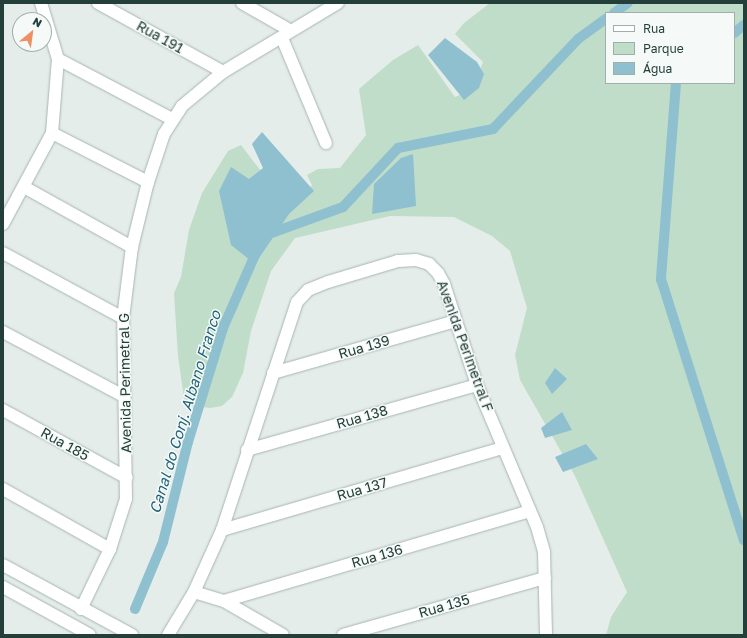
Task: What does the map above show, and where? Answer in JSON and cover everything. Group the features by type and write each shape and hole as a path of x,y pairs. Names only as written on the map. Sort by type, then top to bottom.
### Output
{"street":[{"path":"3,224 52,133 58,59 41,3"},
{"name":"Rua 191","path":"98,3 223,72"},
{"path":"242,3 286,34 326,143"},
{"name":"Avenida Perimetral G","path":"81,609 110,549 126,499 127,478 123,318 132,246 148,182 164,134 172,119 182,106 223,72 338,3"},
{"path":"58,59 172,119"},
{"path":"52,133 148,182"},
{"path":"24,187 132,246"},
{"path":"3,253 123,318"},
{"name":"Avenida Perimetral F","path":"168,635 194,592 222,530 247,450 297,302 308,290 350,275 398,261 416,260 429,264 438,273 444,284 477,385 530,511 544,552 546,635"},
{"name":"Rua 139","path":"273,373 455,321"},
{"path":"3,332 125,396"},
{"name":"Rua 138","path":"247,450 477,385"},
{"name":"Rua 185","path":"3,410 127,478"},
{"name":"Rua 137","path":"222,530 503,448"},
{"path":"3,489 110,549"},
{"name":"Rua 136","path":"224,601 530,511"},
{"path":"3,566 132,635"},
{"name":"Rua 135","path":"344,635 545,578"},
{"path":"3,587 75,632 90,635"},
{"path":"194,592 224,601 283,635"}],"green space":[{"path":"490,3 744,3 744,635 606,635 611,617 627,592 575,476 520,380 515,355 527,308 510,251 492,236 454,217 390,216 295,238 271,271 251,331 243,373 232,397 222,406 210,408 185,405 178,356 174,293 181,277 189,230 202,193 228,151 241,145 279,195 299,199 312,185 307,175 318,169 340,168 366,135 359,89 393,60 418,45 455,97 472,90 483,62 455,34 464,23"}],"water":[{"path":"445,38 477,62 484,74 479,88 464,100 428,55"},
{"path":"262,132 314,191 289,214 255,264 231,245 219,191 231,167 249,179 263,168 252,144"},
{"path":"413,154 416,206 372,214 374,184 401,158"},
{"path":"555,368 567,379 552,394 545,383"},
{"path":"562,412 572,430 545,438 541,428"},
{"path":"586,444 598,459 563,472 555,457"}],"waterway":[{"name":"Canal do Conj. Albano Franco","path":"615,12 628,3"},
{"name":"Canal do Conj. Albano Franco","path":"266,235 343,207 398,148 493,129 578,39 605,20"},
{"path":"735,32 744,25"},
{"path":"676,84 661,279 744,540"},
{"name":"Canal do Conj. Albano Franco","path":"135,609 163,542 188,442 223,328 257,250"}]}
